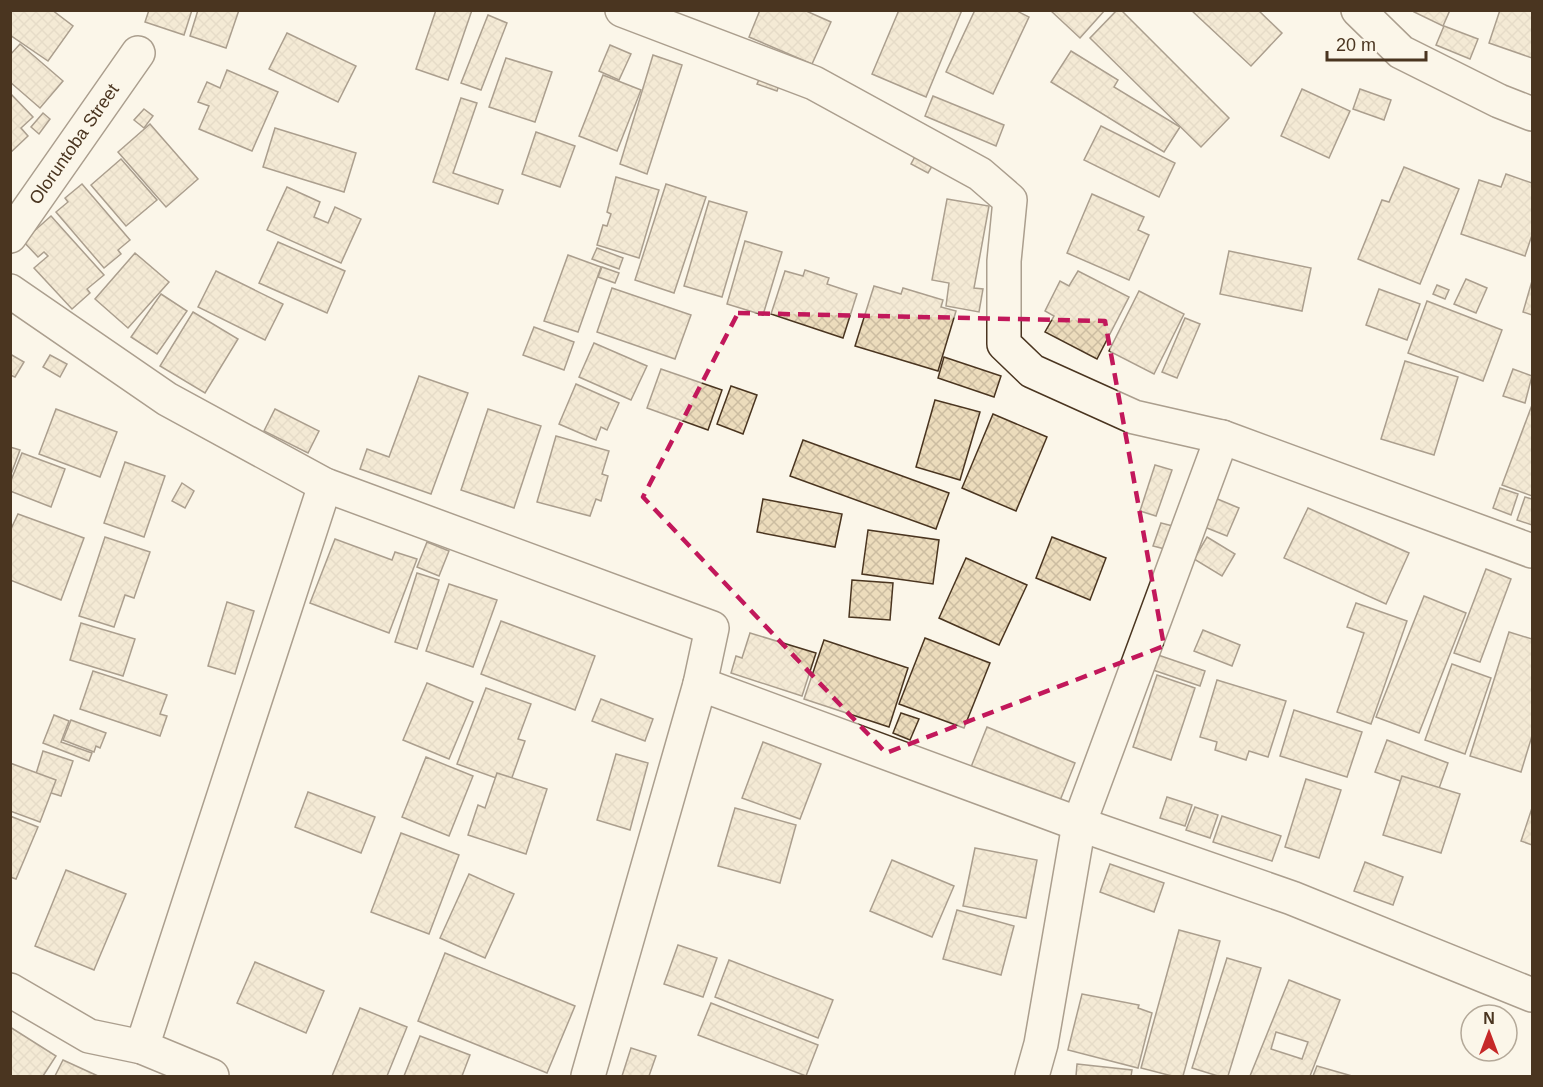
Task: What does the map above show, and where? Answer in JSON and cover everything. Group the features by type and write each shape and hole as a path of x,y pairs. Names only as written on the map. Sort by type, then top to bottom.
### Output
{"street":[{"path":"1358,10 1401,52 1499,101 1533,114"},
{"path":"642,15 814,83 980,174 1010,200 1004,261 1004,344 1032,371 1134,417 1222,437 1533,551"},
{"name":"Oloruntoba Street","path":"10,236 138,53"},
{"path":"10,291 167,399 325,484 712,628 700,684 588,1077"},
{"path":"1032,1077 1041,1044 1079,824 1222,437"},
{"path":"142,1047 325,484"},
{"path":"700,684 1079,824 1292,898 1533,995"},
{"path":"10,990 89,1036 142,1047 212,1077"}],"highlighted area":[{"path":"738,313 1105,321 1164,646 886,753 643,497"}],"building":[{"path":"10,10 52,10 73,26 48,61 10,35"},
{"path":"149,10 192,10 184,35 145,22"},
{"path":"198,10 239,10 226,48 190,36"},
{"path":"436,10 472,10 448,80 416,69"},
{"path":"760,10 804,10 831,22 812,64 749,37"},
{"path":"899,10 962,10 926,97 872,74"},
{"path":"975,10 1015,10 1029,17 993,94 946,72"},
{"path":"1050,10 1105,10 1080,38"},
{"path":"1117,10 1121,10 1229,118 1201,147 1090,38"},
{"path":"1191,10 1258,10 1282,33 1251,66"},
{"path":"1415,10 1450,10 1443,26 1414,12"},
{"path":"1500,10 1532,10 1532,58 1489,43"},
{"path":"488,15 507,23 481,90 461,83"},
{"path":"1444,26 1478,39 1470,59 1436,45"},
{"path":"287,33 356,66 338,102 269,69"},
{"path":"20,44 63,81 40,108 10,82 10,55"},
{"path":"610,45 631,54 619,80 599,71"},
{"path":"1071,51 1118,80 1114,87 1180,127 1164,152 1051,82"},
{"path":"653,55 682,65 647,174 620,164"},
{"path":"506,58 552,72 535,122 489,107"},
{"path":"227,70 278,92 252,151 199,129 209,106 198,102 207,82 220,88"},
{"path":"603,75 641,90 617,151 579,136"},
{"path":"761,75 780,82 777,91 757,84"},
{"path":"1302,89 1350,111 1329,158 1281,136"},
{"path":"1360,89 1391,100 1384,120 1353,109"},
{"path":"10,93 33,117 21,128 28,136 10,153"},
{"path":"933,96 1004,125 996,146 925,116"},
{"path":"461,98 477,103 453,173 503,190 498,204 433,182"},
{"path":"144,109 153,116 144,128 134,120"},
{"path":"43,113 50,119 39,134 31,127"},
{"path":"150,124 198,179 166,207 118,152"},
{"path":"1101,126 1175,163 1159,197 1084,160"},
{"path":"275,128 356,153 344,192 263,167"},
{"path":"536,132 575,146 560,187 522,174"},
{"path":"917,153 935,161 928,173 911,164"},
{"path":"121,159 157,200 126,226 91,185"},
{"path":"1404,167 1459,189 1420,284 1358,259 1382,200 1389,202"},
{"path":"1506,174 1532,183 1532,235 1525,256 1461,234 1479,180 1501,187"},
{"path":"616,177 659,190 639,258 597,245 603,225 607,226 611,214 607,212"},
{"path":"82,184 130,240 118,250 121,254 104,268 56,212 68,202 65,198"},
{"path":"666,184 706,197 674,293 635,280"},
{"path":"287,187 320,202 314,217 328,223 335,207 361,219 341,263 267,230"},
{"path":"1092,194 1144,217 1138,230 1149,235 1129,280 1067,253"},
{"path":"947,199 989,206 974,288 983,289 979,312 946,306 949,283 932,280"},
{"path":"709,201 747,212 722,297 684,286"},
{"path":"51,216 104,275 87,289 90,293 72,309 34,268 48,256 44,252 38,257 23,241"},
{"path":"745,241 782,252 763,315 727,304"},
{"path":"278,242 345,271 327,313 259,283"},
{"path":"597,248 623,258 619,269 592,259"},
{"path":"1229,251 1311,268 1302,311 1220,294"},
{"path":"135,253 169,282 128,328 95,299"},
{"path":"568,255 601,267 578,332 544,321"},
{"path":"602,267 619,273 615,283 598,277"},
{"path":"805,270 829,278 827,284 857,294 843,338 771,314 785,271 803,276"},
{"path":"216,271 283,304 265,340 198,307"},
{"path":"1078,271 1129,297 1097,359 1045,332 1054,316 1045,311 1060,281 1069,286"},
{"path":"1466,279 1487,288 1476,313 1454,304"},
{"path":"1532,281 1532,315 1523,312"},
{"path":"1437,285 1449,290 1445,299 1433,294"},
{"path":"874,286 901,294 903,288 943,300 941,307 956,311 938,371 855,346"},
{"path":"612,288 691,315 675,359 597,332"},
{"path":"1379,289 1420,304 1407,340 1366,325"},
{"path":"1139,291 1184,314 1154,374 1109,351"},
{"path":"161,294 187,311 157,354 131,337"},
{"path":"1427,301 1502,330 1483,381 1408,353"},
{"path":"193,312 238,339 205,393 160,366"},
{"path":"1185,318 1200,324 1177,378 1162,372"},
{"path":"534,327 574,342 564,370 523,355"},
{"path":"594,343 647,366 631,400 579,377"},
{"path":"10,354 24,362 15,377 10,375"},
{"path":"50,355 67,364 60,377 43,367"},
{"path":"944,357 1001,376 994,397 938,378"},
{"path":"1405,361 1458,377 1434,455 1381,439"},
{"path":"661,369 722,390 708,430 647,408"},
{"path":"1513,369 1532,376 1525,403 1503,396"},
{"path":"419,376 468,393 431,494 360,469 367,449 389,457"},
{"path":"576,384 619,403 607,430 601,427 596,440 559,424"},
{"path":"731,386 757,395 743,434 717,424"},
{"path":"935,400 980,412 960,480 916,467"},
{"path":"1532,405 1532,496 1502,485"},
{"path":"56,409 117,432 100,477 39,454"},
{"path":"275,409 319,431 308,453 264,431"},
{"path":"488,409 541,426 514,508 461,490"},
{"path":"993,414 1047,437 1016,511 962,488"},
{"path":"556,436 609,451 602,474 608,476 601,501 596,499 590,516 537,502"},
{"path":"803,440 949,493 936,529 790,476"},
{"path":"10,447 20,450 10,477"},
{"path":"22,453 65,469 51,507 10,491 10,483"},
{"path":"125,462 165,476 144,537 104,523"},
{"path":"1155,465 1172,470 1156,516 1140,511"},
{"path":"182,483 194,491 185,508 172,501"},
{"path":"1500,488 1518,494 1511,515 1493,508"},
{"path":"1525,497 1532,499 1532,525 1517,520"},
{"path":"1215,498 1239,508 1227,536 1202,526"},
{"path":"763,499 842,514 835,547 757,532"},
{"path":"1308,508 1409,553 1386,604 1284,558"},
{"path":"18,514 84,538 61,600 10,580 10,531"},
{"path":"1161,523 1173,526 1165,549 1153,546"},
{"path":"868,530 939,540 933,584 862,574"},
{"path":"105,537 150,552 134,598 125,595 114,627 79,616"},
{"path":"1052,537 1106,558 1090,600 1036,578"},
{"path":"1207,537 1235,554 1222,576 1194,559"},
{"path":"335,539 392,560 395,552 417,559 389,633 310,603"},
{"path":"427,542 449,551 439,576 417,567"},
{"path":"966,558 1027,585 999,645 939,618"},
{"path":"1486,569 1511,579 1480,662 1454,653"},
{"path":"417,573 439,580 417,649 395,642"},
{"path":"852,580 893,583 890,620 849,617"},
{"path":"449,584 497,600 473,667 426,651"},
{"path":"1424,596 1466,613 1419,733 1376,717"},
{"path":"227,602 254,611 235,674 208,666"},
{"path":"1356,603 1407,621 1371,724 1337,712 1364,633 1347,627"},
{"path":"501,621 595,656 575,710 481,674"},
{"path":"81,623 135,639 123,676 70,660"},
{"path":"1203,630 1240,645 1232,666 1194,651"},
{"path":"1509,632 1532,639 1532,736 1521,772 1470,756"},
{"path":"750,633 816,653 802,696 731,673 736,656 742,658"},
{"path":"925,638 990,663 964,728 899,704"},
{"path":"824,640 908,668 889,727 804,699"},
{"path":"1158,655 1205,671 1200,686 1153,670"},
{"path":"1452,664 1491,678 1465,754 1425,740"},
{"path":"93,671 167,695 160,714 167,716 160,736 80,709"},
{"path":"1157,675 1195,688 1171,760 1133,747"},
{"path":"1217,680 1286,701 1268,757 1249,751 1246,760 1215,750 1217,742 1200,737"},
{"path":"427,683 473,702 449,759 403,740"},
{"path":"486,688 531,704 518,739 525,741 510,783 457,764"},
{"path":"601,699 653,719 645,741 592,721"},
{"path":"1294,710 1362,732 1347,777 1280,756"},
{"path":"901,713 919,719 910,740 893,733"},
{"path":"54,715 69,721 61,742 92,753 89,761 43,743"},
{"path":"71,720 106,733 100,748 96,746 94,752 63,740"},
{"path":"987,727 1075,763 1059,803 971,767"},
{"path":"1387,740 1448,763 1437,794 1375,772"},
{"path":"763,742 821,764 800,819 742,798"},
{"path":"43,751 73,761 61,796 32,787"},
{"path":"616,754 648,763 630,830 597,820"},
{"path":"426,757 473,776 449,836 402,817"},
{"path":"10,763 56,780 40,822 10,811"},
{"path":"497,773 547,789 526,854 468,835 478,805 485,808"},
{"path":"1402,776 1460,794 1441,853 1383,835"},
{"path":"1306,779 1341,790 1319,858 1285,847"},
{"path":"308,792 375,817 361,853 295,827"},
{"path":"1167,797 1192,805 1185,826 1160,818"},
{"path":"1195,807 1218,815 1210,838 1186,830"},
{"path":"735,808 796,825 780,883 718,866"},
{"path":"1532,808 1532,845 1521,841"},
{"path":"10,816 38,827 16,879 10,877"},
{"path":"1222,816 1281,836 1272,861 1213,842"},
{"path":"401,833 459,855 429,934 371,912"},
{"path":"975,848 1037,860 1026,918 963,906"},
{"path":"892,860 954,886 932,937 870,911"},
{"path":"1365,862 1403,877 1393,905 1354,891"},
{"path":"1110,864 1164,883 1154,912 1100,892"},
{"path":"66,870 126,894 94,970 35,946"},
{"path":"469,874 514,894 485,958 440,938"},
{"path":"957,910 1014,926 1001,975 943,959"},
{"path":"1179,930 1220,941 1183,1076 1172,1076 1141,1068"},
{"path":"678,945 717,958 703,997 664,984"},
{"path":"445,953 575,1006 547,1073 418,1021"},
{"path":"1227,958 1261,968 1228,1076 1218,1076 1192,1068"},
{"path":"729,960 833,1000 818,1038 715,997"},
{"path":"255,962 324,991 306,1033 237,1003"},
{"path":"1289,980 1340,1000 1310,1076 1250,1076","holes":["1276,1032 1308,1042 1302,1059 1271,1049"]},
{"path":"1082,994 1139,1005 1138,1008 1152,1013 1138,1068 1068,1050"},
{"path":"711,1003 818,1045 806,1076 698,1035"},
{"path":"360,1008 407,1027 387,1076 332,1076"},
{"path":"10,1027 56,1056 43,1076 10,1076"},
{"path":"420,1036 470,1055 462,1076 404,1076"},
{"path":"631,1048 656,1056 649,1076 622,1076"},
{"path":"63,1060 98,1076 55,1076"},
{"path":"1077,1064 1132,1070 1131,1076 1076,1076"},
{"path":"1317,1066 1352,1076 1313,1076"}]}
